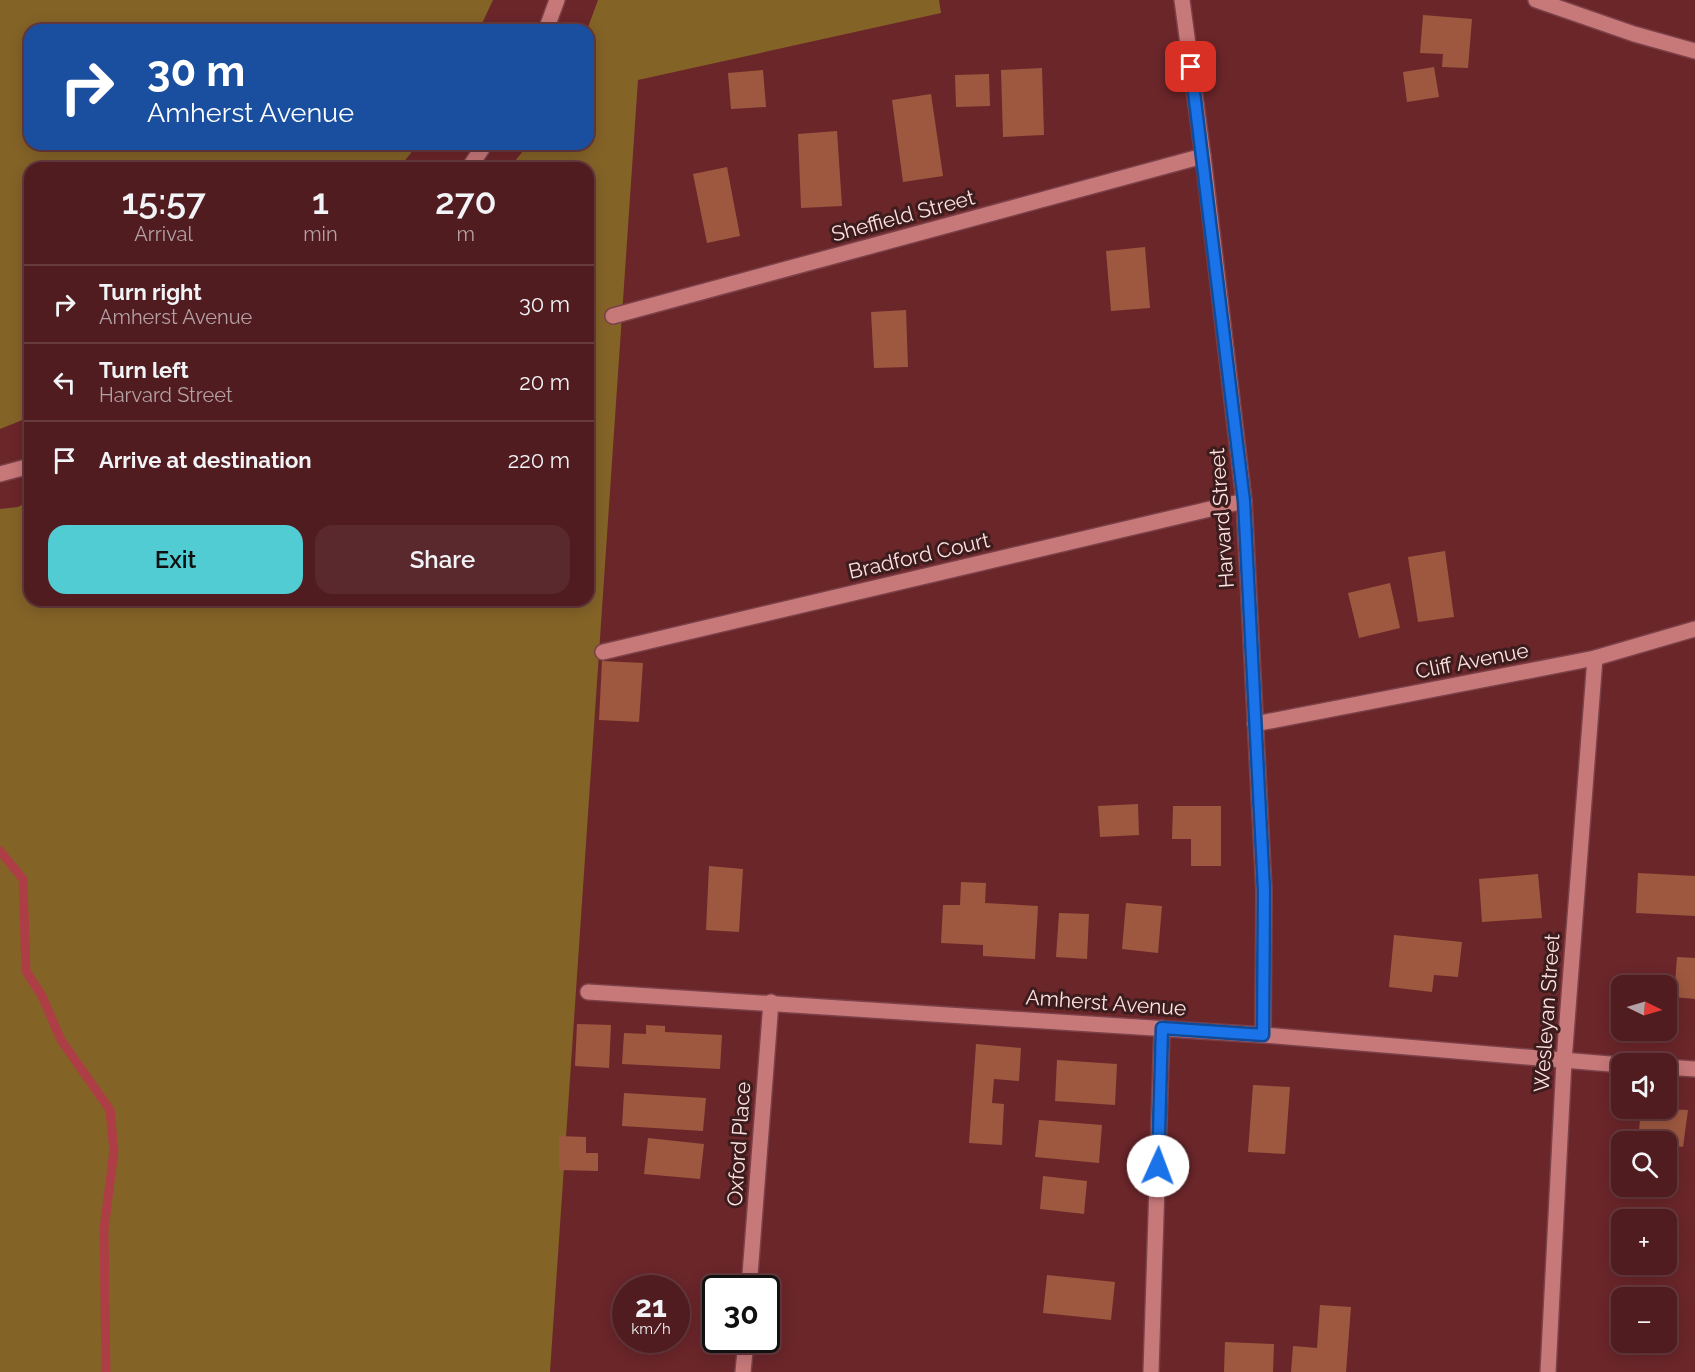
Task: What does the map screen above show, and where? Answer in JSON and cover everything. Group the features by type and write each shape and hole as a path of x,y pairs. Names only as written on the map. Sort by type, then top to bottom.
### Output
{"street":[{"path":"548,24 557,0"},
{"name":"Harvard Street","path":"1182,0 1244,501 1264,891 1263,1035"},
{"path":"1536,0 1634,34 1695,51"},
{"name":"Sheffield Street","path":"613,316 1203,156"},
{"path":"0,474 24,468"},
{"name":"Bradford Court","path":"603,652 1244,501"},
{"name":"Cliff Avenue","path":"1255,724 1595,658 1695,629"},
{"name":"Wesleyan Street","path":"1548,1372 1564,1061 1595,658"},
{"name":"Amherst Avenue","path":"588,992 1263,1035 1611,1064"},
{"name":"Oxford Place","path":"750,1275 771,1002"},
{"path":"1151,1372 1162,1028"},
{"path":"1677,1068 1695,1069"},
{"path":"743,1372 745,1353"}],"shaded area":[{"path":"0,0 493,0 482,24 24,24 24,150 413,150 404,162 24,162 24,419 0,429"},
{"path":"598,0 939,0 941,13 638,80 550,1372 0,1372 0,509 24,504 24,606 594,606 594,162 514,162 524,150 594,150 594,24 589,24"}],"building":[{"path":"1423,15 1472,19 1468,68 1442,67 1443,54 1420,53"},
{"path":"1434,67 1439,97 1407,102 1403,72"},
{"path":"1042,68 1044,135 1003,137 1001,70"},
{"path":"763,70 766,107 731,109 728,73"},
{"path":"989,74 990,106 956,107 955,75"},
{"path":"931,94 943,176 903,182 892,100"},
{"path":"837,131 842,206 801,208 798,134"},
{"path":"727,167 740,236 707,243 693,174"},
{"path":"1145,247 1150,308 1111,311 1106,251"},
{"path":"906,310 908,367 874,368 871,312"},
{"path":"1445,551 1454,617 1418,622 1408,557"},
{"path":"1390,583 1400,628 1359,638 1348,593"},
{"path":"602,661 643,663 639,722 599,720"},
{"path":"1138,804 1139,835 1100,837 1098,806"},
{"path":"1173,806 1221,806 1221,866 1191,866 1191,839 1172,839"},
{"path":"709,866 743,869 739,932 706,930"},
{"path":"1638,873 1695,876 1695,916 1636,913"},
{"path":"1538,874 1542,918 1482,922 1479,879"},
{"path":"961,882 986,883 985,903 1038,906 1035,959 983,956 983,945 941,943 943,905 960,905"},
{"path":"1126,903 1162,906 1158,953 1122,949"},
{"path":"1059,913 1089,914 1087,959 1056,957"},
{"path":"1394,935 1462,942 1458,977 1434,975 1432,992 1389,987"},
{"path":"1677,957 1695,958 1695,999 1677,997"},
{"path":"577,1024 611,1025 609,1068 575,1066"},
{"path":"646,1025 665,1026 665,1032 722,1035 720,1069 622,1064 624,1033 646,1034"},
{"path":"976,1044 1021,1048 1019,1081 994,1079 992,1103 1004,1104 1002,1145 969,1143"},
{"path":"1057,1060 1117,1064 1115,1105 1055,1101"},
{"path":"1253,1085 1290,1087 1285,1154 1248,1152"},
{"path":"624,1093 706,1098 703,1131 622,1126"},
{"path":"1677,1110 1688,1110 1683,1147 1677,1146 1677,1131 1639,1131 1640,1119 1677,1119"},
{"path":"1039,1120 1102,1125 1099,1163 1035,1157"},
{"path":"559,1136 586,1137 586,1153 598,1153 598,1171 559,1170"},
{"path":"648,1138 704,1144 700,1179 644,1174"},
{"path":"1043,1176 1087,1181 1084,1214 1040,1209"},
{"path":"1047,1275 1115,1282 1111,1320 1043,1313"},
{"path":"1320,1305 1351,1307 1346,1372 1291,1372 1293,1346 1317,1348"},
{"path":"1225,1342 1274,1344 1273,1372 1224,1372"}],"waterway":[{"path":"0,851 23,879 26,971 42,996 61,1040 110,1110 114,1151 104,1229 106,1372"}],"route":[{"path":"1158,1166 1162,1028 1263,1035 1264,891 1244,501 1191,67"}]}
